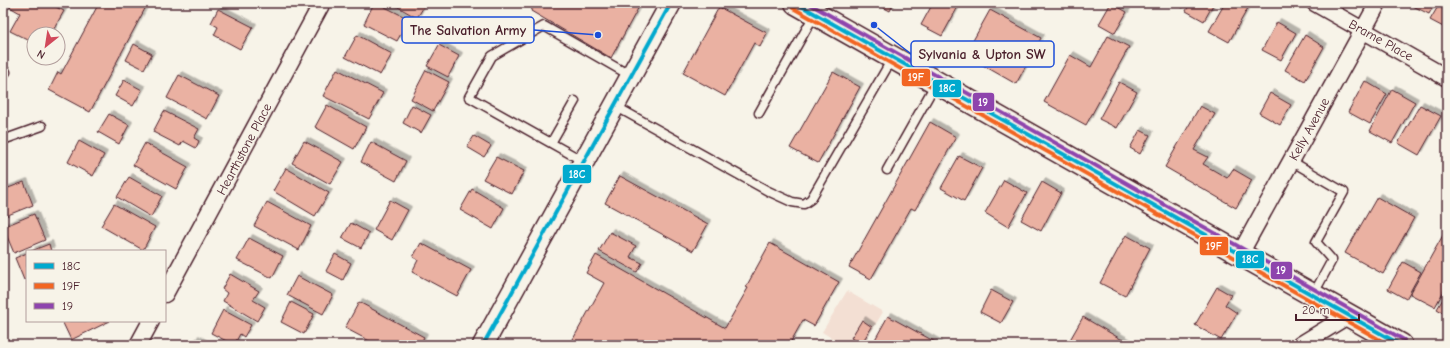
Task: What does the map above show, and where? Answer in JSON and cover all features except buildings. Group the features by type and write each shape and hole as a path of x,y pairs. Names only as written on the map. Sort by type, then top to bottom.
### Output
{"main road":[{"path":"796,3 818,8 893,58 936,83 1401,345"}],"street":[{"name":"Hearthstone Place","path":"166,292 322,3"},
{"path":"483,345 671,3"},
{"name":"Brame Place","path":"1315,3 1447,78"},
{"name":"Kelly Avenue","path":"1240,254 1378,3"},
{"path":"1300,345 1348,315"},
{"path":"138,345 150,322"}],"lane":[{"path":"759,113 818,8"},
{"path":"584,161 469,97 492,56 544,26 631,76"},
{"path":"615,106 768,191 792,202 804,204 811,199 893,58"},
{"path":"887,170 936,83"},
{"path":"551,143 575,101"},
{"path":"3,140 42,126"},
{"path":"1291,161 1344,192 1316,242 1332,260 1313,295"}],"shaded area":[{"path":"847,291 883,312 863,345 843,345 822,332"}],"transit line":[{"name":"18C","path":"483,345 671,3"},
{"name":"18C","path":"796,3 1401,345"},
{"name":"19","path":"808,3 1404,340"},
{"name":"19F","path":"793,8 1389,345"}],"place":[{"name":"Sylvania & Upton SW","path":"874,25"},
{"name":"The Salvation Army","path":"598,35"}]}
